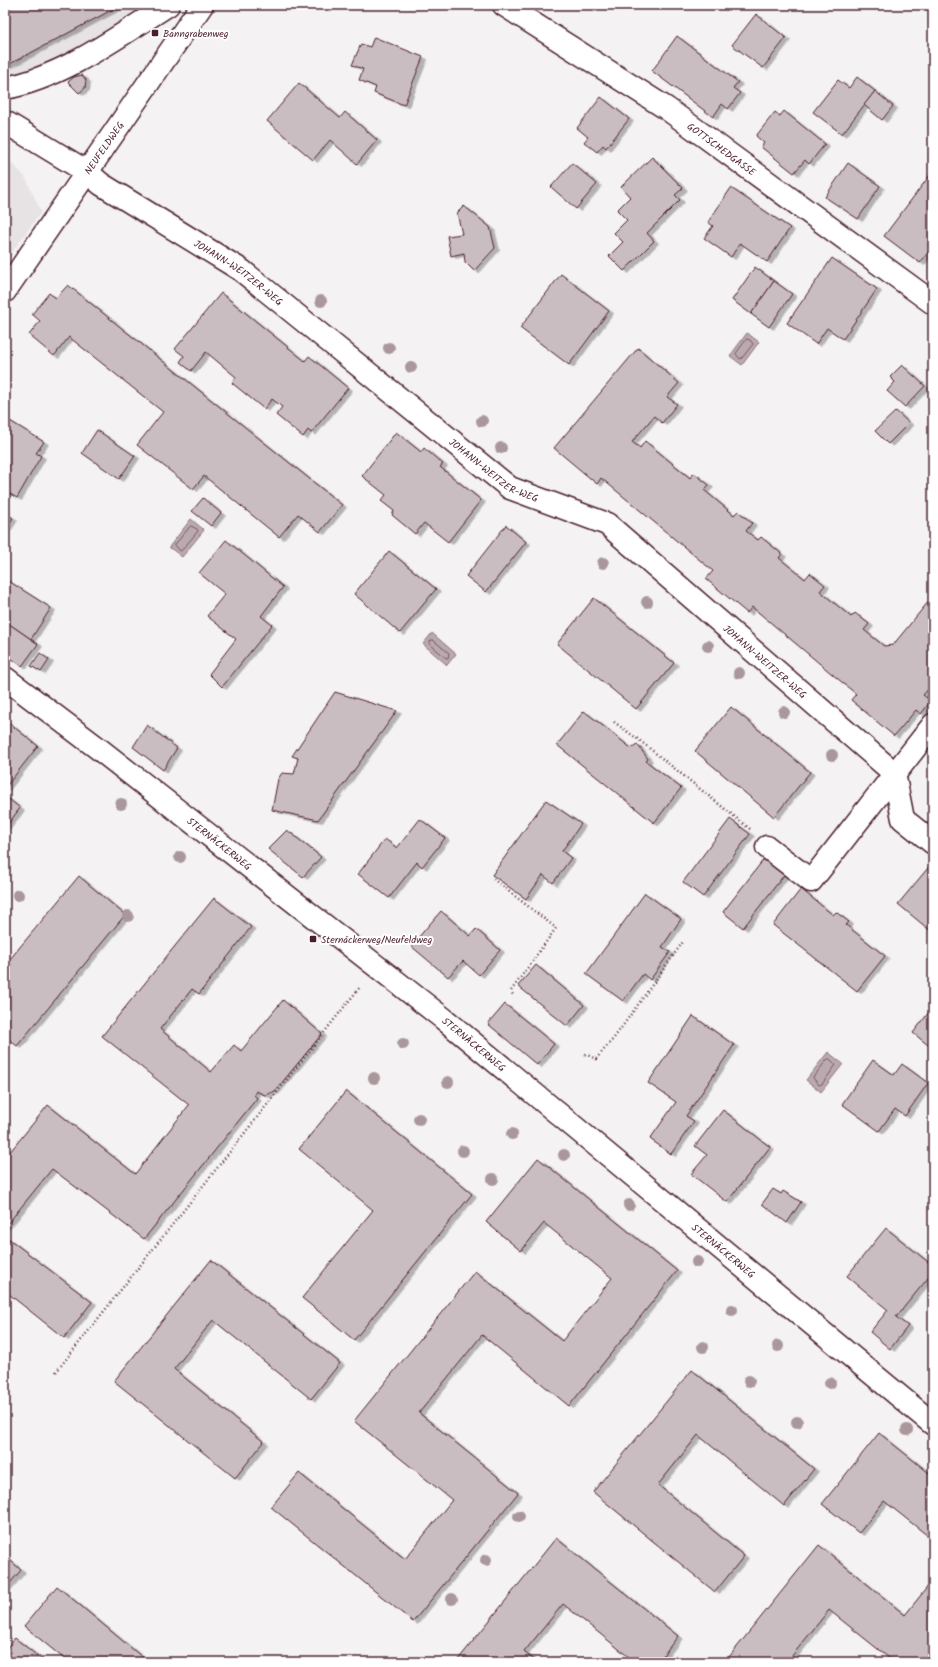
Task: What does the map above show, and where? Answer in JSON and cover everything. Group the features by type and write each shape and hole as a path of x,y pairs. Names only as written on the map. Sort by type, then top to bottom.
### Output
{"street":[{"path":"5,88 28,83 64,67 168,5"},
{"name":"NEUFELDWEG","path":"5,291 73,195 87,172 202,5"},
{"name":"GOTTSCHEDGASSE","path":"504,5 666,108 933,303"},
{"path":"5,122 87,172"},
{"name":"JOHANN-WEITZER-WEG","path":"87,172 101,184 241,270 510,488 607,524 894,773"},
{"name":"STERNÄCKERWEG","path":"5,678 111,758 444,1019 933,1424"},
{"path":"767,847 811,881 933,725"},
{"path":"894,773 903,819 933,843"}],"path":[{"path":"614,722 639,740 761,838 767,847"},
{"path":"493,879 556,928 511,991 514,997"},
{"path":"585,1054 596,1059 614,1038 683,942"},
{"path":"56,1372 376,966"}],"shaded area":[{"path":"5,5 167,5 5,88"},
{"path":"5,156 25,177 41,212 5,262"}],"water":[{"path":"747,333 759,342 742,365 730,356"},
{"path":"191,519 204,530 182,557 169,547"},
{"path":"432,633 456,654 447,665 423,644"},
{"path":"828,1052 843,1064 821,1092 806,1080"}],"building":[{"path":"5,5 121,5 6,66"},
{"path":"756,14 786,38 763,68 732,45"},
{"path":"677,36 738,82 733,88 740,93 728,109 722,104 713,117 652,71"},
{"path":"374,37 423,57 404,105 374,93 376,87 359,80 363,69 352,65 361,44 370,47"},
{"path":"82,75 86,80 85,88 79,93 68,82 74,77"},
{"path":"857,77 875,91 842,134 813,112 838,80 849,88"},
{"path":"299,83 340,118 345,112 377,140 357,164 330,140 313,160 267,121"},
{"path":"875,91 893,106 882,120 864,105"},
{"path":"601,97 629,119 606,148 603,145 597,152 584,142 588,137 577,128"},
{"path":"784,111 825,144 809,164 805,160 794,173 761,147 764,143 756,136 775,112 780,116"},
{"path":"652,157 683,188 675,195 680,200 647,233 654,241 624,271 609,256 623,242 614,233 627,220 617,210 630,197 621,187"},
{"path":"572,163 597,184 576,209 551,187"},
{"path":"848,163 880,186 858,219 825,197"},
{"path":"933,171 933,246 920,263 884,236"},
{"path":"731,188 790,228 767,262 740,243 731,257 704,238 713,226 708,222"},
{"path":"464,206 490,227 495,248 474,271 465,262 464,253 451,256 447,236 462,234 457,213"},
{"path":"832,258 877,289 843,339 827,328 816,344 787,323"},
{"path":"755,267 774,281 751,314 732,300"},
{"path":"561,274 609,311 569,365 520,328"},
{"path":"774,281 792,294 769,327 751,314"},
{"path":"68,285 342,505 320,532 298,514 279,537 204,476 193,489 137,445 163,412 69,337 54,356 29,335 40,321 32,314 49,293 56,298"},
{"path":"221,293 305,361 309,356 348,388 311,433 308,430 303,437 276,415 282,407 272,399 264,409 232,383 236,377 206,352 191,371 180,362 184,356 175,349"},
{"path":"638,348 679,383 667,397 677,404 662,423 654,416 632,442 640,448 645,441 690,478 694,473 709,485 704,490 734,515 738,511 752,523 746,531 758,540 761,537 782,554 779,558 805,579 810,573 825,585 820,591 851,617 855,613 869,624 864,630 884,646 893,645 933,596 933,684 923,695 931,701 921,714 916,710 894,736 851,700 856,694 752,607 747,613 706,579 713,571 601,478 597,484 554,448"},
{"path":"902,365 925,386 905,407 887,391 895,382 890,377"},
{"path":"896,411 909,423 888,444 875,431"},
{"path":"5,418 44,442 36,453 41,456 17,498 5,491"},
{"path":"97,430 135,456 119,479 82,453"},
{"path":"396,432 421,452 424,448 443,464 440,467 481,500 448,542 424,523 415,534 392,515 394,511 381,501 386,495 362,476"},
{"path":"203,498 221,513 211,526 192,511"},
{"path":"5,513 13,518 5,530"},
{"path":"506,525 526,542 486,592 466,576"},
{"path":"226,540 283,587 261,616 272,625 222,687 209,674 236,639 207,616 225,594 199,573"},
{"path":"389,551 436,589 400,633 354,594"},
{"path":"7,580 51,608 31,639 5,621 5,610 9,605 5,602 5,582"},
{"path":"594,598 674,663 636,709 557,644"},
{"path":"5,621 38,644 22,666 5,654"},
{"path":"40,653 49,660 41,672 31,666"},
{"path":"335,692 397,711 318,820 272,810 278,779 282,773 294,774 298,758 292,756"},
{"path":"731,707 810,772 774,817 695,751"},
{"path":"584,711 631,748 637,744 648,759 646,761 681,788 654,823 557,745"},
{"path":"5,720 38,746 5,788"},
{"path":"147,725 177,748 163,770 133,747"},
{"path":"5,796 20,808 5,828"},
{"path":"546,800 581,824 562,851 571,858 553,883 543,875 526,899 492,875"},
{"path":"420,819 445,838 422,867 417,862 389,898 358,874 385,839 397,848"},
{"path":"730,819 750,834 703,897 683,882"},
{"path":"287,830 321,857 303,877 268,849"},
{"path":"764,859 784,875 743,928 723,912"},
{"path":"933,862 933,933 898,904"},
{"path":"79,876 125,915 17,1046 5,1036 5,965"},
{"path":"801,889 833,915 836,912 849,922 846,925 885,956 857,991 773,925"},
{"path":"645,893 681,919 662,947 670,952 650,980 643,974 623,1001 586,974"},
{"path":"214,898 251,927 199,994 192,989 160,1029 211,1072 234,1045 241,1051 283,1000 322,1034 275,1091 265,1095 256,1091 254,1095 257,1098 144,1239 52,1169 5,1227 5,1158 48,1105 135,1174 189,1105 102,1036"},
{"path":"441,911 470,936 476,929 500,950 479,975 463,961 448,977 411,946"},
{"path":"536,965 584,1005 567,1026 518,986"},
{"path":"505,1004 554,1044 537,1065 488,1024"},
{"path":"933,1007 933,1049 913,1033"},
{"path":"693,1016 734,1045 686,1116 694,1121 671,1154 650,1139 676,1102 648,1083"},
{"path":"873,1060 894,1075 902,1064 928,1083 905,1116 895,1109 879,1131 842,1104"},
{"path":"346,1091 472,1194 354,1340 302,1298 373,1210 299,1149"},
{"path":"723,1110 770,1147 727,1202 691,1174 707,1155 695,1146"},
{"path":"538,1158 677,1271 569,1406 482,1335 419,1413 518,1493 413,1622 271,1507 299,1473 405,1559 452,1500 354,1421 475,1271 562,1341 612,1278 544,1223 521,1251 486,1222"},
{"path":"773,1189 781,1194 783,1191 801,1202 787,1223 762,1204"},
{"path":"886,1228 933,1266 933,1272 896,1317 908,1326 890,1349 870,1332 888,1310 847,1276"},
{"path":"5,1236 92,1302 64,1338 5,1291"},
{"path":"211,1260 340,1363 311,1399 213,1320 174,1369 264,1442 235,1478 114,1381"},
{"path":"692,1370 814,1469 784,1506 698,1435 658,1485 744,1556 715,1592 593,1492"},
{"path":"879,1433 933,1476 933,1540 884,1501 859,1533 822,1504"},
{"path":"556,1538 678,1636 658,1662 635,1662 563,1604 524,1652 537,1662 457,1661"},
{"path":"819,1545 905,1615 933,1580 933,1658 930,1662 894,1662 829,1610 787,1662 725,1662"},
{"path":"5,1556 21,1570 5,1589"},
{"path":"57,1586 148,1662 68,1662 24,1626"},
{"path":"15,1638 45,1662 5,1662 5,1650"}],"place":[{"name":"Banngrabenweg","path":"155,33"},
{"name":"Sternäckerweg/Neufeldweg","path":"313,939"}]}
